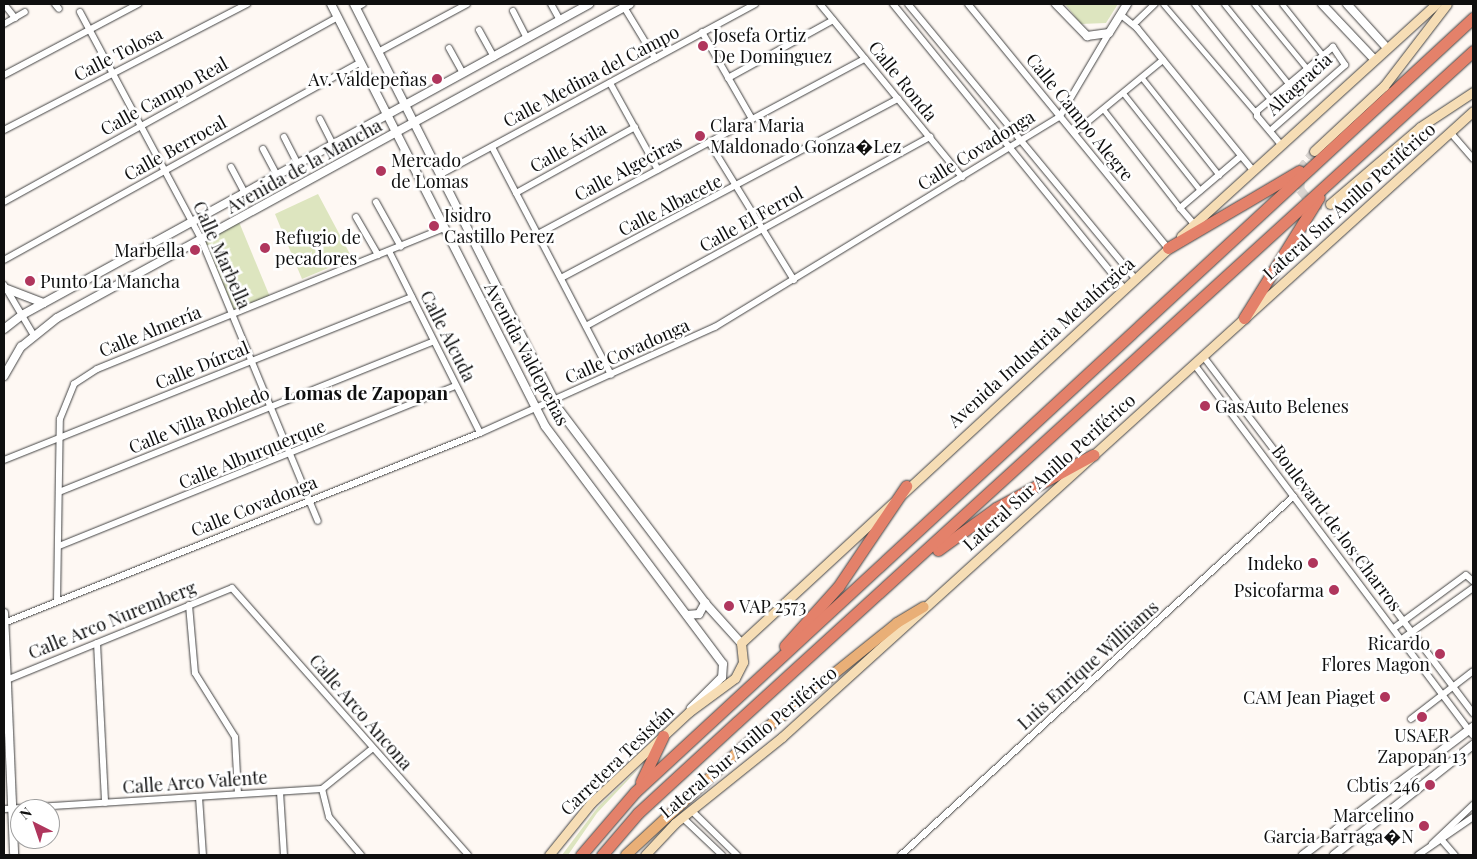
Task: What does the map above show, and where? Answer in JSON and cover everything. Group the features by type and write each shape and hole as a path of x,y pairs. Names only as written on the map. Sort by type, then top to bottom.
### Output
{"highway":[{"path":"581,855 635,792 752,686 1315,157 1473,18"},
{"path":"602,855 638,813 1473,51"},
{"path":"1168,248 1315,157"},
{"path":"1244,318 1327,184"},
{"path":"805,662 965,528 1093,455"},
{"path":"752,686 838,587 906,486"},
{"path":"635,792 663,736"}],"main road":[{"name":"Avenida Industria Metalúrgica","path":"741,643 906,486 1436,4"},
{"path":"1315,157 1384,86 1446,4"},
{"path":"1330,204 1420,127 1473,92"},
{"name":"Lateral Sur Anillo Periférico","path":"645,855 683,818 693,812 1093,455 1473,110"},
{"path":"626,855 743,746 896,623 924,607"},
{"path":"689,712 735,678 743,662 741,643"},
{"name":"Carretera Tesistán","path":"550,855 591,803 689,712"}],"street":[{"path":"4,4 15,18"},
{"path":"4,74 138,4"},
{"name":"Calle Tolosa","path":"4,130 247,4"},
{"name":"Avenida Valdepeñas","path":"331,4 535,409 687,615 724,670 689,712"},
{"path":"378,52 467,4"},
{"path":"550,4 560,20"},
{"name":"Avenida de la Mancha","path":"4,329 42,303 589,4"},
{"name":"Calle Medina del Campo","path":"440,174 755,4"},
{"name":"Calle Ronda","path":"820,4 962,177"},
{"path":"892,4 1124,288"},
{"path":"908,4 1020,142 1135,278"},
{"path":"1056,4 1082,33 1109,33 1127,4"},
{"path":"1134,24 1154,4"},
{"path":"1163,4 1281,145"},
{"path":"1194,4 1269,98"},
{"path":"1224,4 1287,82"},
{"path":"1254,4 1305,66"},
{"path":"1282,4 1321,53"},
{"path":"1322,4 1374,60"},
{"path":"1348,4 1387,48"},
{"name":"Avenida Valdepeñas","path":"357,5 378,52 554,400 705,603 741,643"},
{"path":"627,5 655,58"},
{"name":"Avenida de la Mancha","path":"5,373 33,334 627,5"},
{"name":"Calle Campo Alegre","path":"972,5 1168,248"},
{"path":"513,11 528,38"},
{"path":"4,24 25,12"},
{"name":"Calle Marbella","path":"80,12 201,240 318,521"},
{"path":"1121,15 1134,24 1253,170"},
{"name":"Calle Campo Real","path":"7,200 338,17"},
{"path":"728,78 833,20"},
{"path":"479,30 494,56"},
{"path":"702,32 752,119"},
{"name":"Calle Covadonga","path":"4,622 480,433 715,327 1060,116 1109,33"},
{"name":"Altagracia","path":"1256,114 1269,98 1331,45 1346,62 1270,131"},
{"path":"450,48 463,73"},
{"name":"Calle Algeciras","path":"538,234 865,58"},
{"path":"1074,133 1164,60"},
{"name":"Calle Berrocal","path":"4,260 361,62"},
{"path":"1142,78 1218,175"},
{"path":"610,83 658,170"},
{"path":"1123,93 1200,190"},
{"name":"Calle Albacete","path":"561,278 736,187 898,99"},
{"path":"1103,109 1194,224"},
{"path":"320,119 333,144"},
{"name":"Calle Ávila","path":"516,193 635,128"},
{"path":"1450,132 1473,158"},
{"path":"284,137 298,164"},
{"name":"Calle El Ferrol","path":"586,326 930,137"},
{"path":"709,142 794,280"},
{"path":"492,147 611,374"},
{"path":"263,148 277,175"},
{"path":"1180,208 1241,156"},
{"path":"231,167 245,193"},
{"path":"4,191 7,200"},
{"path":"376,202 401,247"},
{"path":"356,217 378,255"},
{"name":"Calle Almería","path":"58,601 62,406 84,376 445,228"},
{"name":"Calle Alcuda","path":"389,251 480,433"},
{"path":"5,287 42,303"},
{"path":"5,287 33,334"},
{"name":"Calle Dúrcal","path":"4,460 412,297"},
{"name":"Calle Villa Robledo","path":"59,492 434,341"},
{"name":"Boulevard de los Charros","path":"1203,356 1473,713"},
{"name":"Boulevard de los Charros","path":"1194,364 1444,694 1465,730 1473,735"},
{"name":"Calle Alburquerque","path":"59,546 291,455 456,386"},
{"name":"Luis Enrique Williiams","path":"902,855 1294,496"},
{"path":"1394,628 1404,623 1466,575 1473,581"},
{"name":"Calle Arco Nuremberg","path":"5,680 232,588"},
{"name":"Calle Arco Ancona","path":"232,588 468,855"},
{"path":"1402,639 1413,634 1473,588"},
{"path":"687,615 699,614 705,603"},
{"path":"189,605 194,673 235,737 238,794"},
{"path":"4,613 8,809 14,855"},
{"path":"97,643 106,803"},
{"path":"1411,719 1473,671"},
{"path":"1303,855 1465,730 1473,727"},
{"path":"1334,855 1473,745"},
{"path":"361,855 329,818 322,789 373,748"},
{"name":"Calle Arco Valente","path":"8,809 322,789"},
{"path":"280,792 284,855"},
{"path":"199,797 203,855"},
{"path":"1432,844 1437,835 1473,805"},
{"path":"693,812 737,855"},
{"path":"1418,855 1432,844 1443,840 1473,817"},
{"path":"683,818 722,855"},
{"path":"1337,829 1352,841"},
{"path":"1437,835 1455,855"}],"green space":[{"path":"1065,4 1118,4 1106,23 1081,24"},
{"path":"318,194 352,258 302,279 275,214"},
{"path":"239,222 270,297 235,312 205,241"},
{"path":"643,764 597,813 568,855 562,855 598,807"}],"tunnel":[{"path":"1314,151 1301,168 1300,189 1313,205 1330,204"}],"place":[{"name":"Josefa Ortiz De Dominguez","path":"703,46"},
{"name":"Av. Valdepeñas","path":"437,79"},
{"name":"Clara Maria Maldonado Gonza�Lez","path":"700,136"},
{"name":"Mercado de Lomas","path":"381,171"},
{"name":"Isidro Castillo Perez","path":"434,226"},
{"name":"Refugio de pecadores","path":"265,248"},
{"name":"Marbella","path":"195,250"},
{"name":"Punto La Mancha","path":"30,281"},
{"name":"GasAuto Belenes","path":"1205,406"},
{"name":"Indeko","path":"1313,563"},
{"name":"Psicofarma","path":"1334,590"},
{"name":"VAP 2573","path":"729,606"},
{"name":"Ricardo Flores Magon","path":"1440,654"},
{"name":"CAM Jean Piaget","path":"1385,697"},
{"name":"USAER Zapopan 13","path":"1422,717"},
{"name":"Cbtis 246","path":"1430,785"},
{"name":"Marcelino Garcia Barraga�N","path":"1424,826"}],"district":[{"name":"Lomas de Zapopan","path":"366,393"}]}
